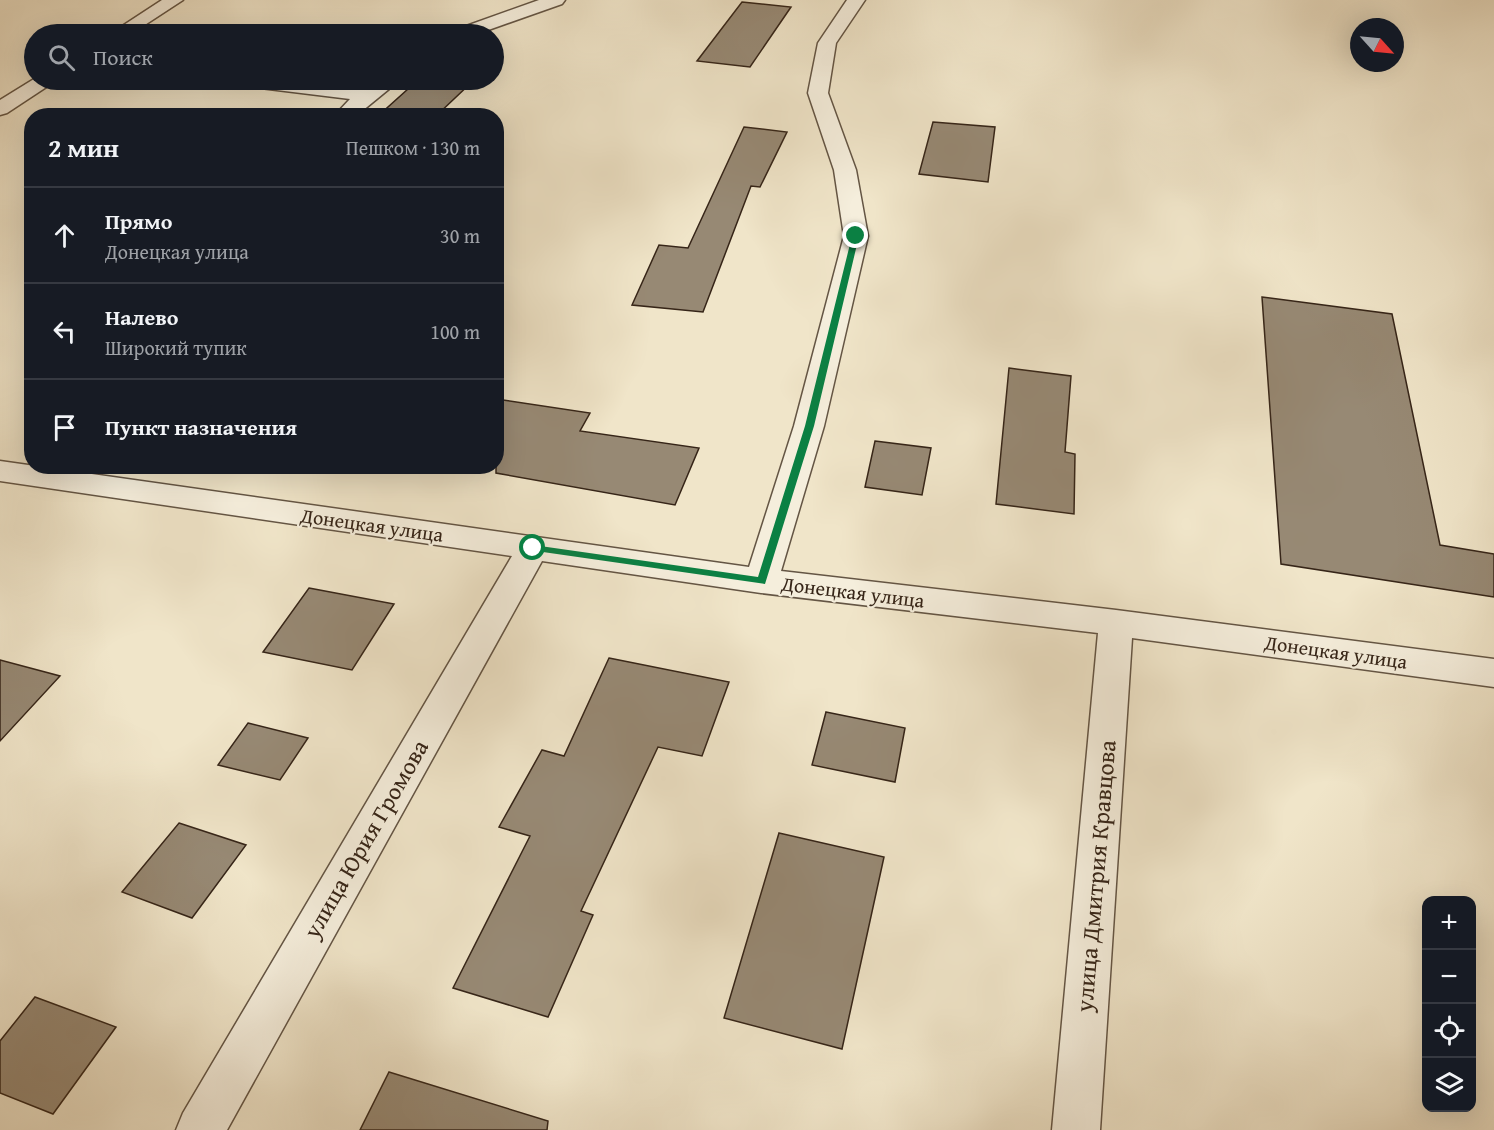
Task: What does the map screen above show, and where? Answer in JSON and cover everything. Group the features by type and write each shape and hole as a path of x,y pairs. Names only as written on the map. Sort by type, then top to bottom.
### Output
{"street":[{"path":"135,24 174,0"},
{"path":"489,24 556,0"},
{"path":"761,581 810,426 856,236 845,170 818,93 827,43 856,0"},
{"path":"0,109 31,90"},
{"path":"325,90 366,95"},
{"path":"352,108 374,90"},
{"name":"Донецкая улица","path":"7,480 533,548 761,581 1116,622 1494,673"},
{"name":"улица Юрия Громова","path":"200,1130 533,548"},
{"name":"улица Дмитрия Кравцова","path":"1076,1130 1116,622"}],"building":[{"path":"742,2 791,7 750,67 697,61"},
{"path":"407,90 463,90 444,108 387,108"},
{"path":"933,122 995,127 988,182 919,174"},
{"path":"744,127 787,132 760,187 751,186 703,312 632,305 659,245 688,248"},
{"path":"1262,297 1392,314 1440,545 1494,554 1494,597 1281,564"},
{"path":"1009,368 1071,376 1065,452 1075,454 1074,514 996,504"},
{"path":"504,400 590,413 580,431 699,448 675,505 502,474 504,474"},
{"path":"875,441 931,448 922,495 865,487"},
{"path":"309,588 394,604 352,670 263,652"},
{"path":"609,658 729,682 702,756 658,747 581,911 593,915 548,1017 453,988 530,836 499,827 542,750 564,756"},
{"path":"0,660 60,676 0,741"},
{"path":"826,712 905,728 895,782 812,765"},
{"path":"248,723 308,738 280,780 218,765"},
{"path":"179,823 246,845 192,918 122,892"},
{"path":"779,833 884,857 842,1049 724,1018"},
{"path":"35,997 116,1027 53,1114 0,1093 0,1041"},
{"path":"389,1072 548,1121 547,1130 360,1130"}],"route":[{"path":"533,548 761,581 810,426 856,236"}]}
